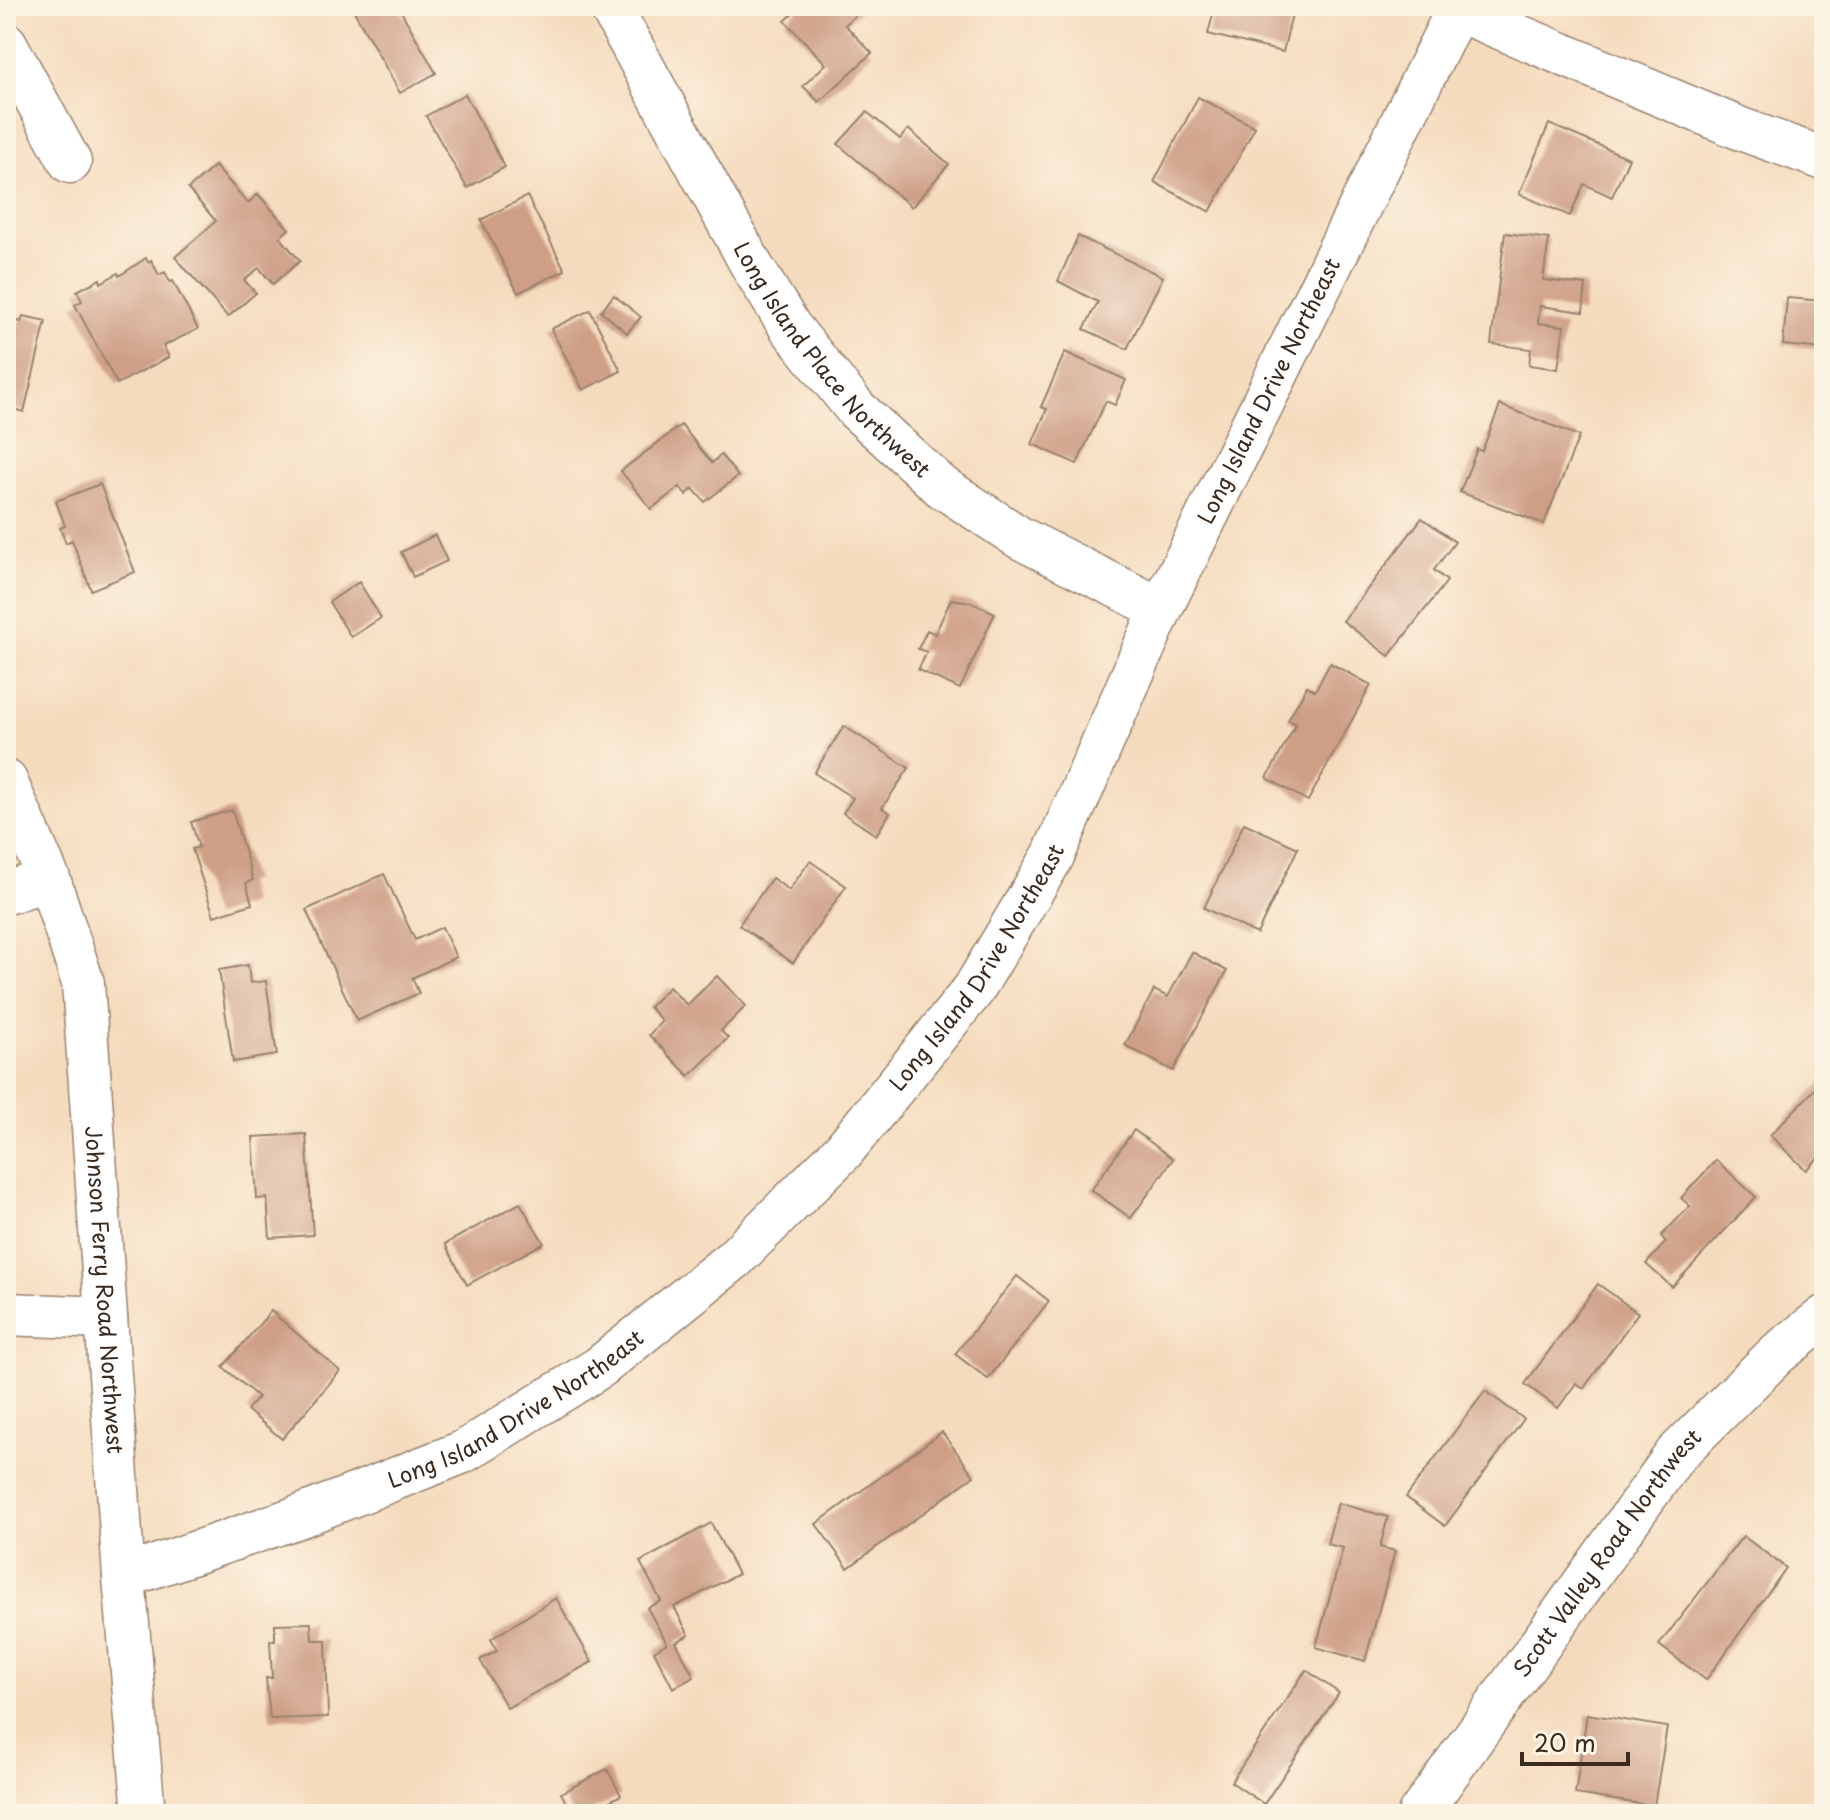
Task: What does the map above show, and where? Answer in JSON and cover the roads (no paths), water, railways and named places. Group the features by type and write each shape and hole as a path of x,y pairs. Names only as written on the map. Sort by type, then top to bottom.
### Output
{"street":[{"name":"Long Island Place Northwest","path":"610,6 768,291 790,327 856,409 942,487 981,513 1020,538 1161,609"},
{"name":"Long Island Drive Northeast","path":"124,1577 301,1516 463,1452 600,1367 734,1259 843,1151 974,989 1053,856 1161,609 1458,8"},
{"path":"1458,8 1741,129 1824,159"},
{"path":"6,44 70,162"},
{"name":"Johnson Ferry Road Northwest","path":"6,781 49,879 83,983 124,1577 144,1814"},
{"path":"6,893 49,879"},
{"path":"6,1314 106,1318"},
{"name":"Scott Valley Road Northwest","path":"1419,1814 1676,1454 1777,1354 1824,1317"}]}
